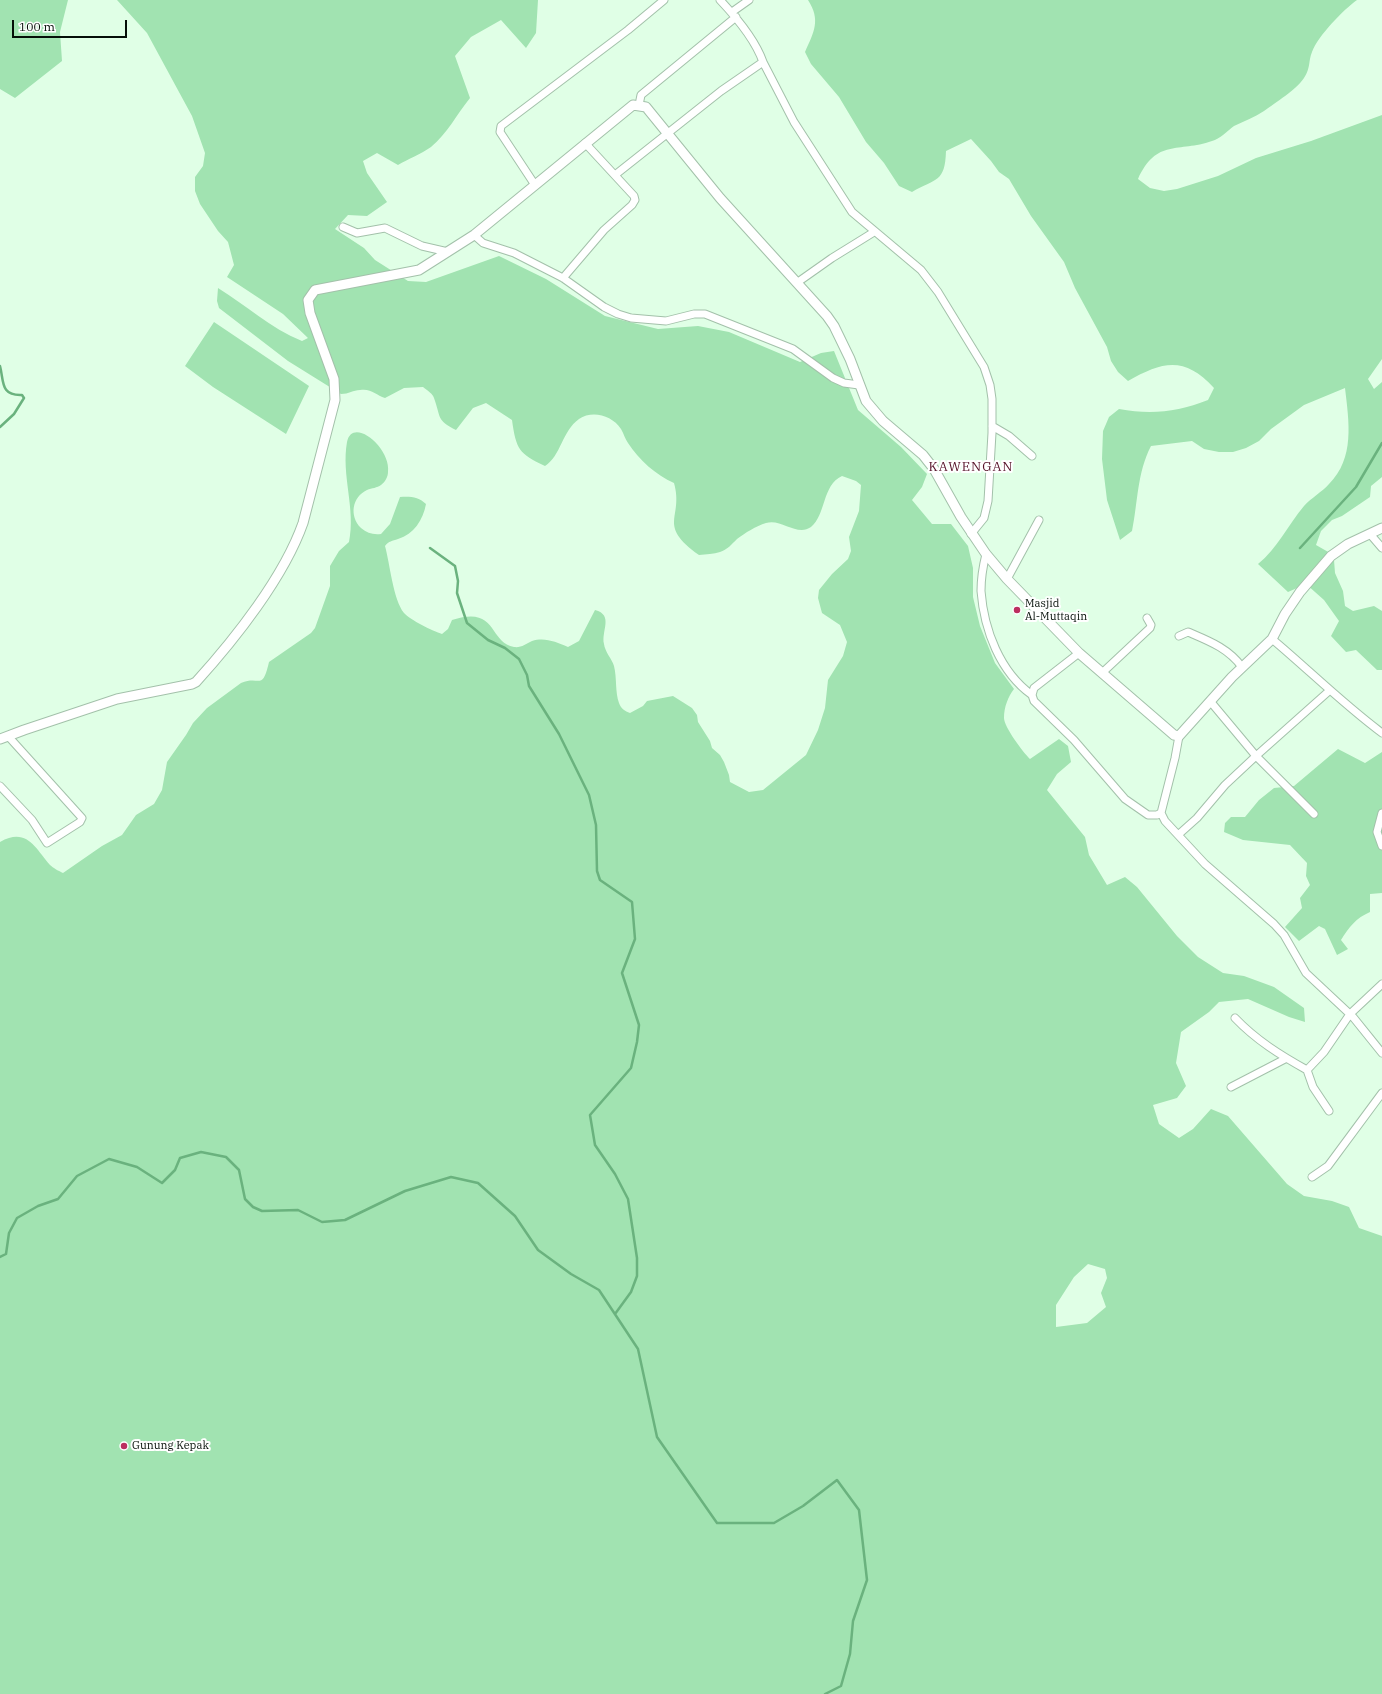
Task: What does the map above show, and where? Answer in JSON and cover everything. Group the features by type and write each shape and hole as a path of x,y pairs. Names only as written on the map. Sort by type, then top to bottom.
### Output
{"main road":[{"path":"4,738 117,699 192,684 200,677 258,605 291,551 303,523 335,400 334,379 310,313 309,298 316,290 417,271 474,235 585,143 631,107 639,105 646,107 720,198 798,282 834,326 850,359 859,385 873,411 923,455 934,469 971,534 1007,580 1079,653 1168,731 1179,736 1242,667 1272,640 1285,614 1314,574 1331,556 1348,544 1382,528"}],"street":[{"path":"536,185 500,132 501,126 628,30 664,0"},
{"path":"720,0 734,15 759,52 794,122 852,212 921,270 938,292 984,367 990,385 992,426 985,514 981,523 971,534"},
{"path":"639,105 641,95 734,15 749,0"},
{"path":"615,176 721,91 763,62"},
{"path":"563,278 604,230 633,203 634,196 585,143"},
{"path":"343,227 356,233 385,228 422,246 448,252"},
{"path":"798,282 838,254 874,232"},
{"path":"474,235 483,242 514,253 563,278 604,307 618,314 631,318 666,321 694,314 705,314 793,349 833,378 844,383 859,385"},
{"path":"992,426 1009,436 1032,456"},
{"path":"1007,580 1039,520"},
{"path":"1370,534 1382,548"},
{"path":"986,554 982,574 982,591 985,613 990,632 999,657 1007,671 1022,688 1032,695"},
{"path":"1102,673 1150,628 1151,625 1147,618"},
{"path":"1179,636 1188,632 1212,642 1223,648 1242,667"},
{"path":"1272,640 1312,673 1329,691 1382,733"},
{"path":"1079,653 1034,688 1032,695 1034,701 1074,740 1125,799 1148,815 1157,815 1161,813"},
{"path":"1178,835 1197,818 1225,785 1329,691"},
{"path":"1210,701 1256,756 1314,814"},
{"path":"1179,736 1161,813 1165,821 1230,887 1274,924 1284,935 1306,973 1350,1014 1382,1053"},
{"path":"0,786 32,820 47,843 80,822 82,818 4,738"},
{"path":"1382,813 1377,832 1382,846"},
{"path":"1307,1070 1324,1052 1350,1014 1382,984"},
{"path":"1235,1018 1252,1034 1285,1059 1307,1070 1313,1087 1329,1111"},
{"path":"1231,1087 1285,1059"},
{"path":"1312,1177 1328,1166 1382,1093"}],"green space":[{"path":"0,0 68,0 60,32 62,61 15,98 0,89"},
{"path":"117,0 538,0 536,33 526,48 501,20 471,37 455,56 470,98 447,130 437,142 427,150 398,165 377,153 363,161 367,173 387,202 367,216 348,215 335,229 364,248 375,260 408,281 426,282 499,256 546,279 605,316 658,329 698,326 729,332 800,362 821,353 834,351 858,410 901,447 927,474 922,487 912,500 932,524 951,524 968,546 973,568 973,597 980,626 995,663 1014,689 1008,699 1005,710 1004,718 1007,727 1030,759 1059,739 1068,746 1071,762 1057,774 1047,790 1085,837 1089,855 1107,885 1125,877 1137,887 1177,936 1198,957 1223,973 1244,976 1274,987 1304,1008 1305,1022 1289,1017 1248,999 1219,1002 1209,1012 1181,1032 1176,1063 1186,1086 1177,1098 1153,1105 1159,1124 1179,1138 1193,1129 1211,1109 1228,1116 1287,1184 1304,1196 1332,1201 1349,1207 1359,1228 1382,1236 1382,1694 0,1694 0,842 9,838 24,838 35,846 51,866 63,873 102,846 122,835 136,815 154,804 162,790 167,762 193,723 207,708 241,683 262,680 267,671 269,662 311,633 315,628 330,586 330,566 339,551 349,542 351,517 346,454 347,442 350,435 356,432 363,433 378,445 384,453 388,472 387,478 382,484 362,493 355,502 355,518 361,528 370,533 381,534 390,524 400,497 414,498 426,504 423,516 417,526 409,534 389,542 385,546 397,599 400,607 407,616 442,634 448,629 452,620 477,617 485,621 506,644 514,647 521,646 532,641 546,640 568,647 579,641 595,610 601,612 604,616 606,624 604,639 605,647 614,666 616,690 622,708 630,713 643,706 647,701 673,696 692,708 697,715 698,722 710,741 712,748 720,755 724,762 730,782 749,792 763,790 806,755 818,730 825,708 828,680 843,656 847,642 840,625 822,613 818,598 819,590 832,574 848,559 851,551 849,537 859,511 861,485 856,481 842,476 831,486 816,522 811,527 800,530 777,523 766,523 747,532 723,551 699,555 678,536 675,528 674,521 676,495 674,483 661,476 643,461 632,449 617,424 607,417 602,415 590,415 579,419 569,430 555,456 545,466 529,458 520,449 515,438 512,420 486,403 473,408 456,430 442,420 433,397 430,392 423,387 404,388 385,398 370,391 364,390 341,394 288,361 219,308 217,301 218,288 279,330 302,341 308,338 283,314 227,277 234,265 228,242 218,231 200,204 195,191 195,177 203,166 205,153 192,116 147,33","holes":["1088,1264 1105,1269 1107,1278 1101,1293 1106,1307 1087,1323 1056,1327 1056,1305 1074,1277"]},
{"path":"808,0 1357,0 1325,31 1312,52 1309,68 1304,78 1291,91 1264,111 1234,126 1215,140 1161,152 1153,157 1145,166 1138,179 1150,188 1164,191 1177,189 1218,176 1256,158 1311,141 1382,115 1382,359 1368,379 1374,389 1382,382 1382,477 1371,486 1370,497 1342,516 1332,520 1321,531 1316,545 1330,553 1334,560 1335,573 1343,591 1345,606 1353,611 1374,606 1382,611 1382,670 1377,670 1356,650 1346,652 1331,636 1339,621 1324,600 1306,584 1288,592 1258,564 1277,544 1304,506 1329,484 1343,463 1347,451 1349,426 1345,388 1304,405 1271,429 1259,441 1246,448 1233,452 1219,452 1204,449 1192,441 1151,446 1146,456 1140,477 1132,531 1120,540 1107,500 1102,459 1103,431 1109,417 1119,409 1153,412 1175,410 1197,404 1208,400 1214,388 1203,378 1183,366 1173,365 1152,369 1128,381 1118,372 1111,361 1107,347 1075,288 1064,262 1031,216 1009,179 999,172 971,139 946,151 944,169 938,178 912,192 899,186 884,163 866,142 839,97 811,64 805,52 815,26 814,14"},
{"path":"214,322 309,386 286,434 213,387 185,366"},
{"path":"1338,749 1365,763 1382,752 1382,893 1370,894 1370,912 1353,923 1341,940 1348,949 1337,955 1325,929 1319,926 1299,941 1285,927 1302,908 1300,898 1310,885 1306,876 1307,863 1290,845 1243,840 1224,832 1225,823 1231,817 1245,817 1259,800 1274,788 1294,786"}],"waterway":[{"path":"0,366 6,390 15,395 22,395 24,398 14,414 0,427"},
{"path":"1300,548 1356,487 1382,443"},
{"path":"430,548 455,566 458,581 457,593 467,623 488,640 505,648 519,659 527,675 529,686 559,734 589,795 596,825 597,871 600,880 632,902 635,939 622,973 639,1025 637,1042 631,1068 590,1115 595,1145 615,1174 628,1199 637,1258 637,1276 631,1292 615,1314"},
{"path":"0,1257 6,1254 9,1233 17,1218 38,1206 58,1199 77,1176 109,1159 137,1167 162,1183 175,1170 180,1158 201,1152 226,1157 239,1170 245,1199 253,1207 262,1211 298,1210 322,1222 345,1220 405,1191 451,1177 478,1183 515,1216 538,1250 571,1274 599,1290 638,1349 657,1437 717,1523 774,1523 803,1506 837,1480 859,1510 867,1580 853,1621 850,1654 841,1686 825,1694"}],"place":[{"name":"Masjid Al-Muttaqin","path":"1017,610"},
{"name":"Gunung Kepak","path":"124,1446"}],"district":[{"name":"KAWENGAN","path":"971,467"}]}
